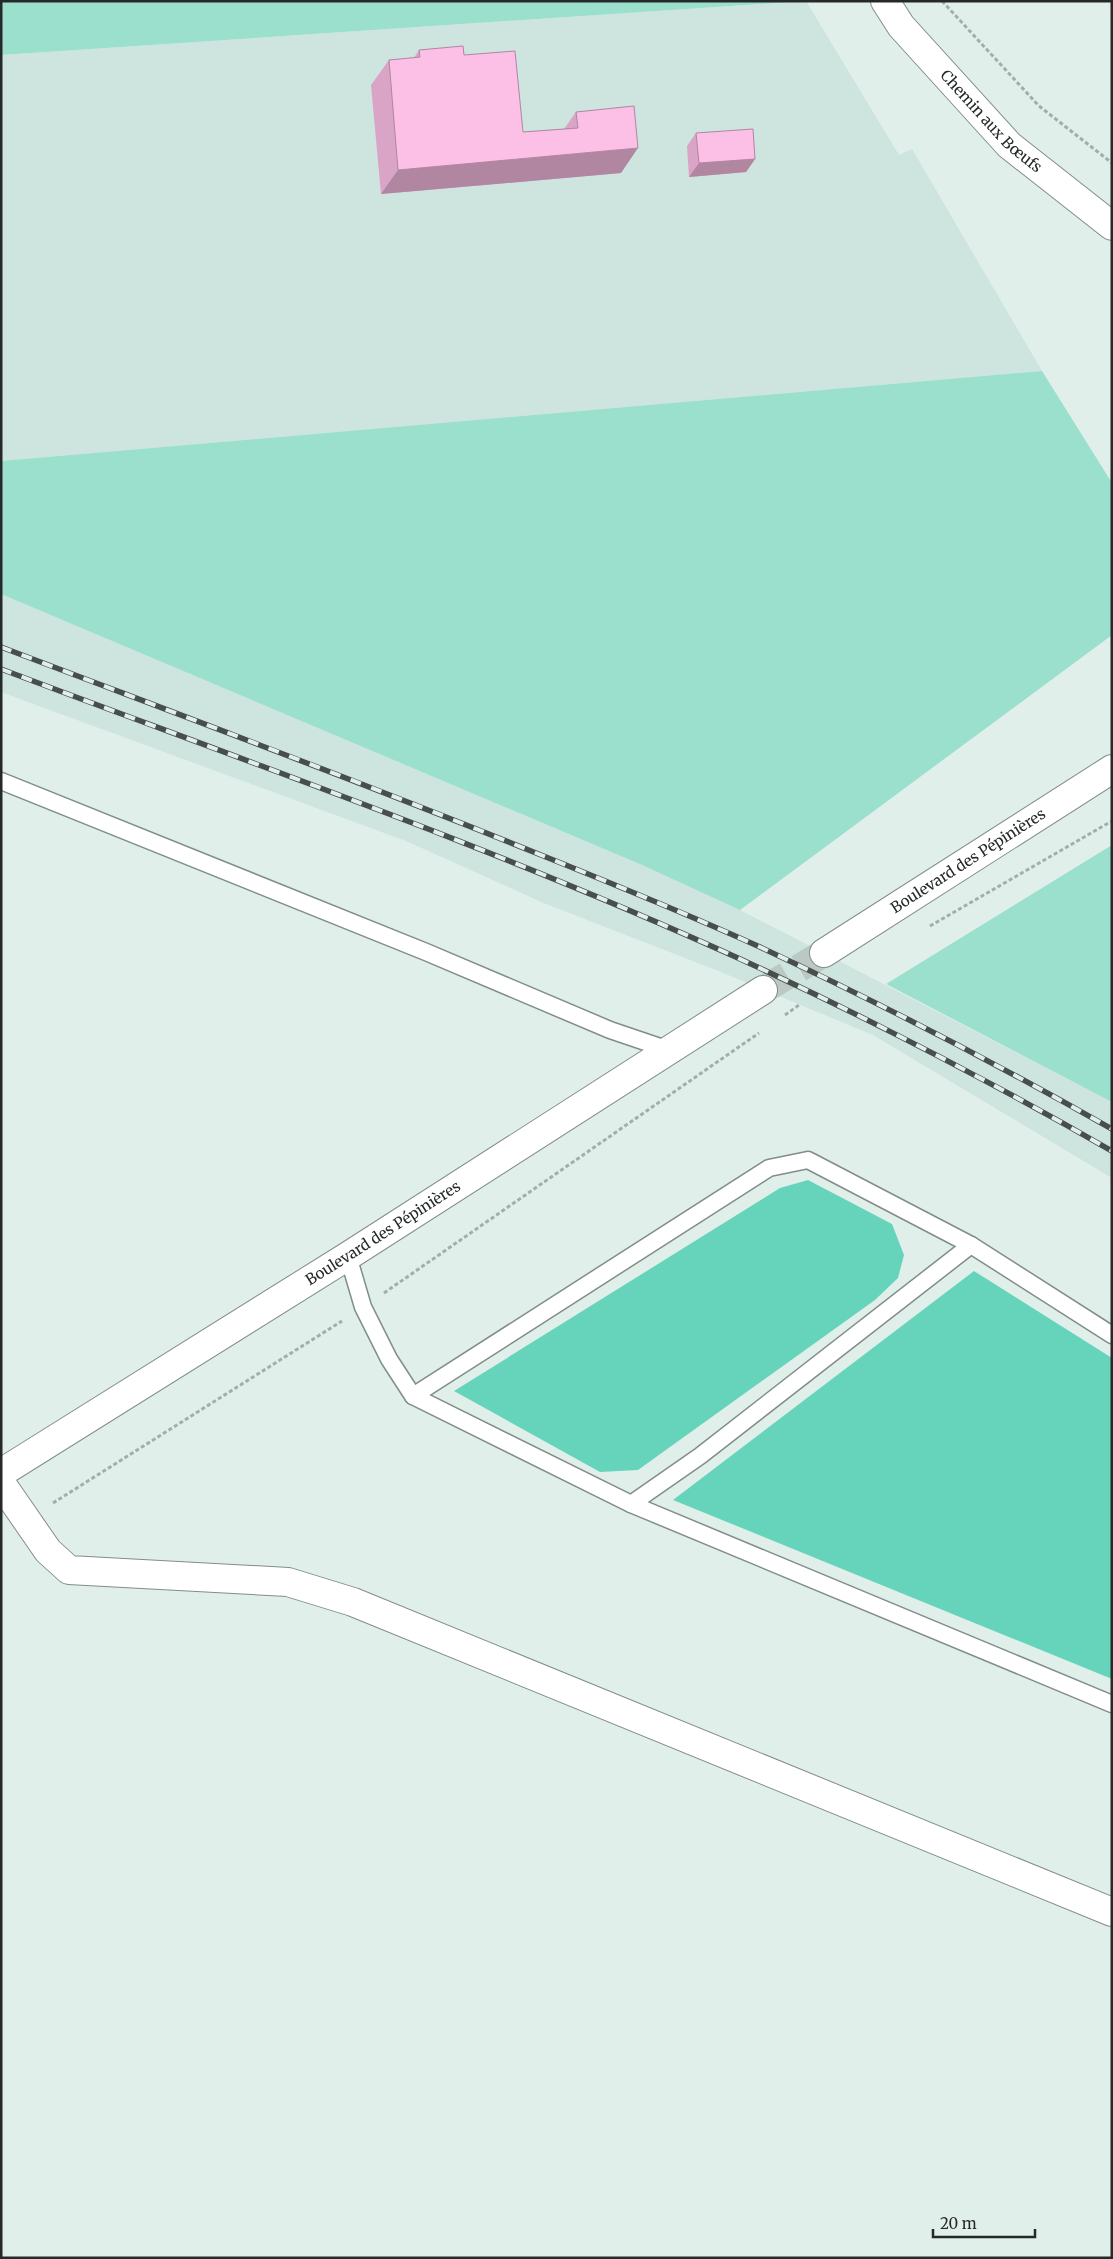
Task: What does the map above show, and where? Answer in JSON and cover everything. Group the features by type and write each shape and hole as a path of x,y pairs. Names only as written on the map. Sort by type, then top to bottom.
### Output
{"street":[{"name":"Chemin aux Bœufs","path":"885,1 901,26 1009,145 1112,226"},
{"name":"Boulevard des Pépinières","path":"824,953 1112,769"},
{"name":"Boulevard des Pépinières","path":"1,1474 348,1256 763,990"},
{"path":"1,1483 48,1551 69,1570 288,1582 353,1602 1112,1912"}],"lane":[{"path":"1,781 426,952 610,1030 669,1050"},
{"path":"413,1396 769,1168 808,1160 971,1245 1112,1334"},
{"path":"631,1504 700,1456 971,1245"},
{"path":"348,1256 363,1307 389,1359 413,1396 631,1504 1112,1704"}],"path":[{"path":"942,1 1039,106 1112,163"},
{"path":"924,929 1112,821"},
{"path":"783,1017 799,1006"},
{"path":"26,1519 363,1307 767,1028"}],"shaded area":[{"path":"1,1 806,1 1,55"},
{"path":"806,1 899,155 912,149 1042,371 1,461 1,55"},
{"path":"1042,371 1112,483 1112,635 740,910 642,865 1,594 1,461"},
{"path":"1,594 642,865 740,910 1112,1102 1112,1178 873,1035 716,970 546,904 406,841 1,692"},
{"path":"1112,845 1112,1102 886,984"},
{"path":"808,1180 892,1224 904,1255 898,1278 875,1300 638,1470 600,1472 454,1391 780,1188"},
{"path":"974,1271 1112,1358 1112,1679 673,1500"}],"building":[{"path":"463,46 464,55 515,51 523,132 578,128 576,112 634,106 638,148 398,170 389,60 420,57 419,50"},
{"path":"753,129 755,159 699,163 696,133"}],"tunnel":[{"path":"763,990 824,953"}],"railway":[{"path":"1,647 403,800 705,923 805,968 894,1012 1112,1129"},
{"path":"1,669 464,843 648,918 833,1003 974,1075 1112,1151"}]}
